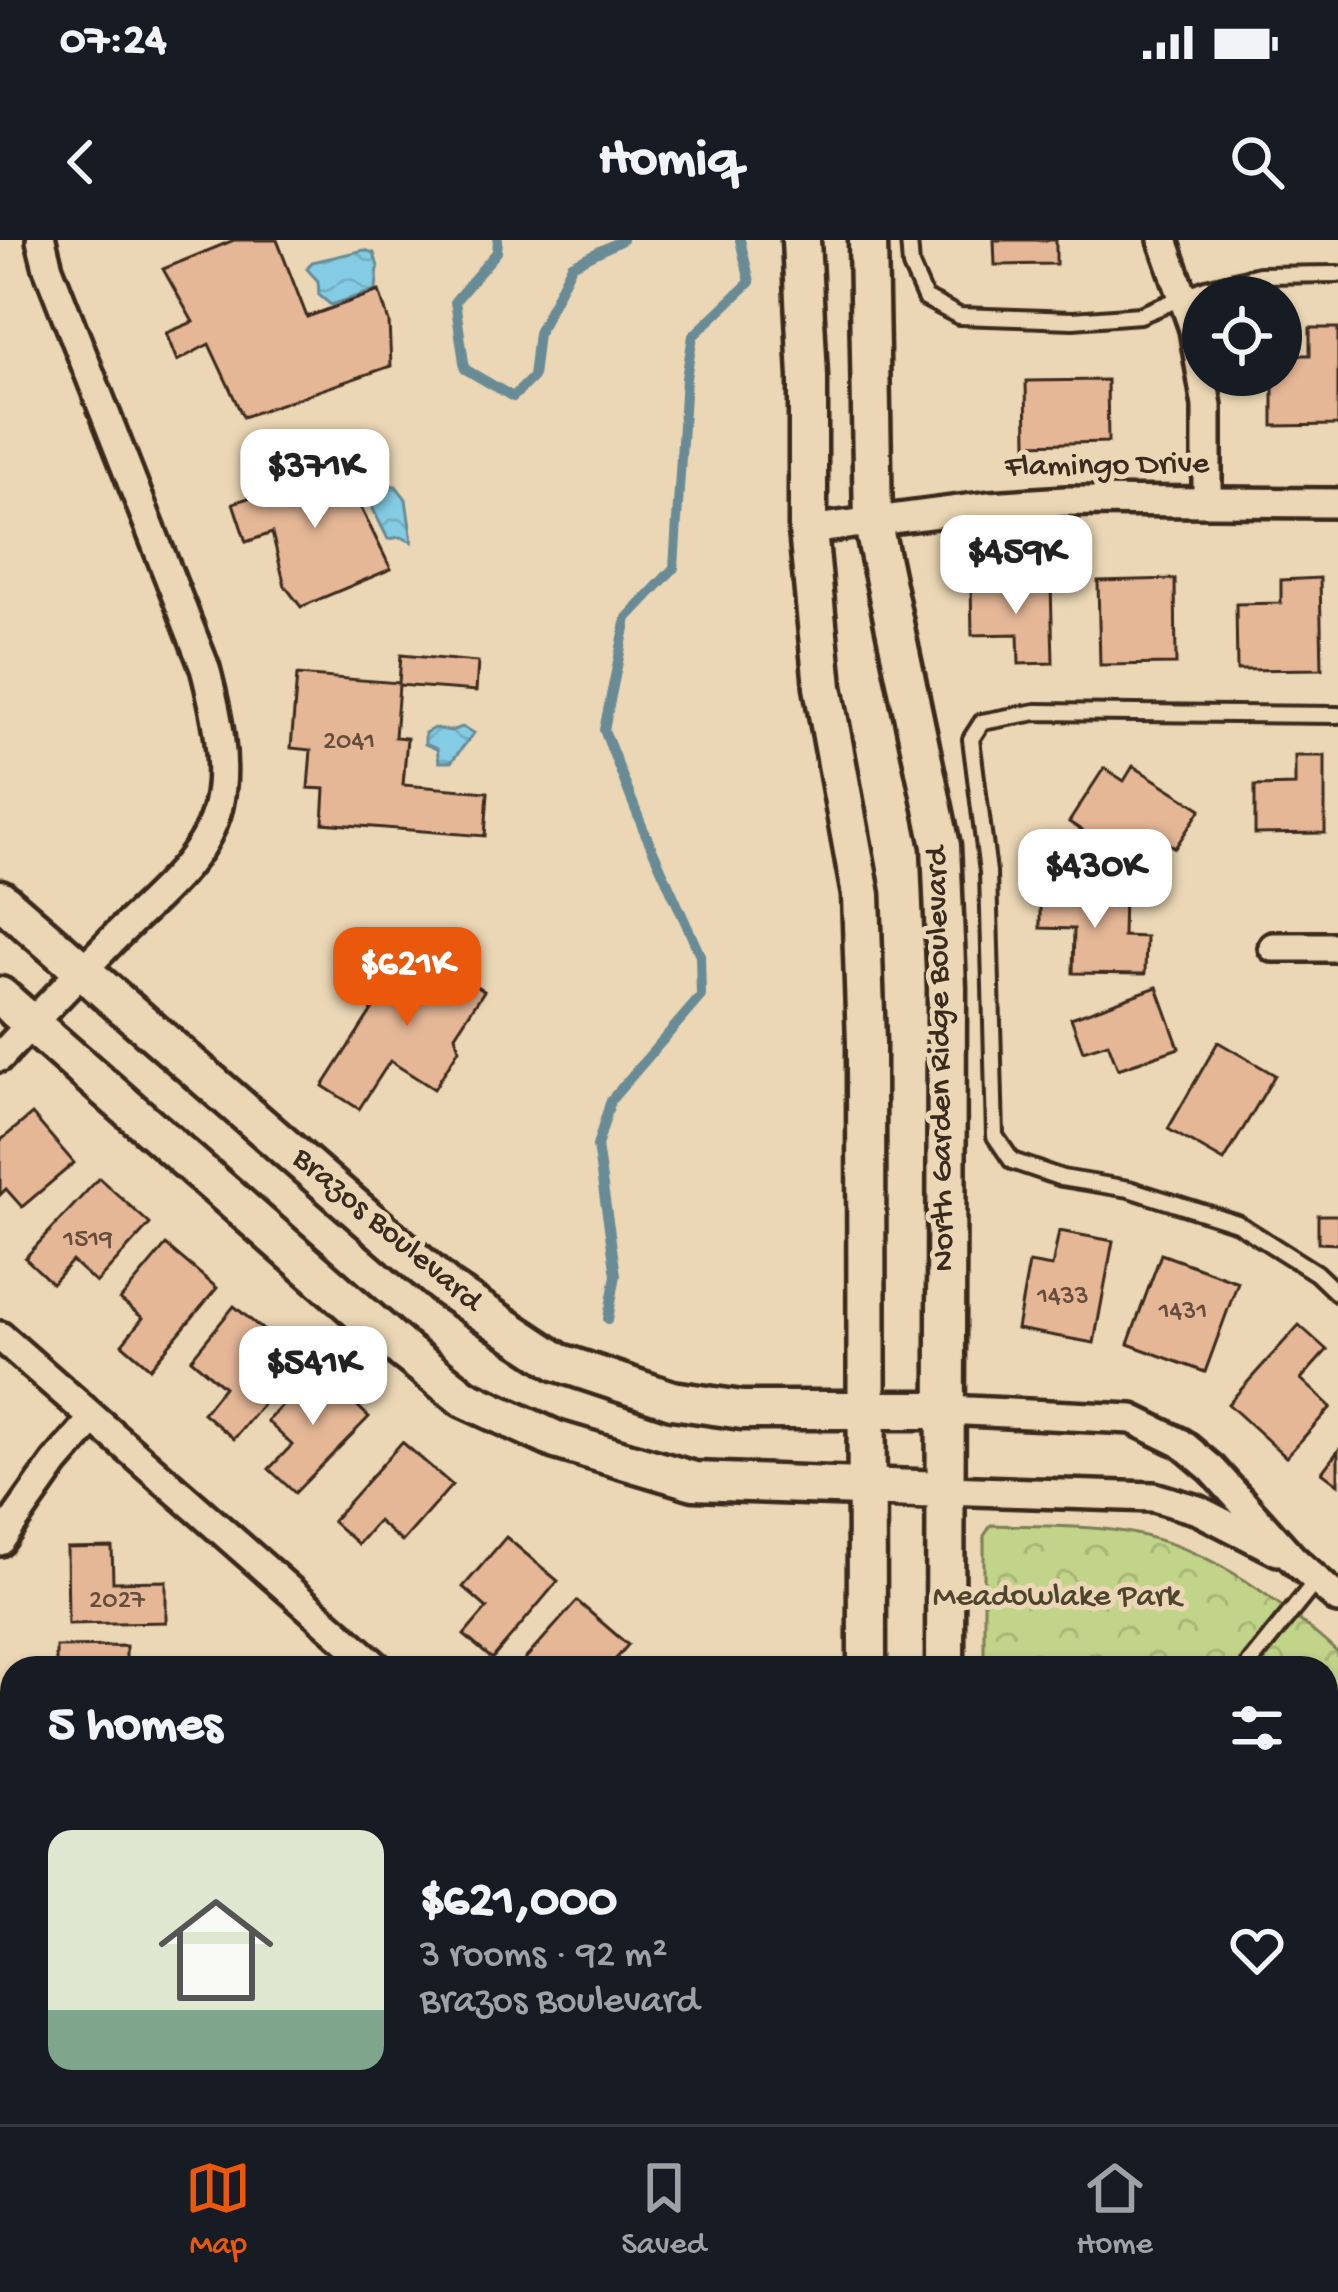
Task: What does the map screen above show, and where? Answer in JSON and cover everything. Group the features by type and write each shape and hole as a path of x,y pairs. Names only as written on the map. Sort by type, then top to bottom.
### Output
{"main road":[{"path":"801,240 808,377 808,530 823,687 861,895 866,1042 867,1656"},
{"name":"North Garden Ridge Boulevard","path":"868,240 873,524 941,845 947,988 945,1656"},
{"name":"Brazos Boulevard","path":"0,898 448,1289 558,1362 673,1400 742,1410 946,1410"},
{"name":"Brazos Boulevard","path":"0,996 403,1350 464,1398 556,1440 694,1480 946,1490"}],"street":[{"path":"0,1057 173,880 204,840 218,807 216,709 190,625 41,240"},
{"path":"1163,240 1182,296"},
{"path":"1205,396 1207,500"},
{"name":"Flamingo Drive","path":"808,530 990,506 1207,500 1338,503"},
{"path":"1273,947 1338,947"},
{"path":"0,1336 363,1656"},
{"name":"Brazos Boulevard","path":"946,1410 1132,1419 1181,1443 1213,1469 1293,1559 1338,1600"},
{"path":"0,1541 93,1419"},
{"name":"Brazos Boulevard","path":"946,1490 1154,1497 1198,1510 1293,1559"}],"lane":[{"path":"909,240 911,266 925,298 959,316 1073,320 1140,315 1182,296"},
{"path":"1255,276 1338,274"},
{"path":"1338,715 1036,712 982,722 971,740 988,872 995,1136 1012,1161 1062,1178 1129,1189 1237,1223 1316,1274 1338,1294"},
{"path":"1256,1656 1316,1581"}],"green space":[{"name":"Meadowlake Park","path":"991,1525 1067,1526 1145,1536 1176,1546 1261,1591 1338,1656 984,1656 984,1536"}],"water":[{"path":"364,250 374,253 376,290 331,305 319,295 318,281 307,269 312,262"},
{"path":"384,485 396,486 406,499 412,542 388,539 368,499"},
{"path":"462,727 474,733 451,762 439,762 437,749 425,744 425,733"}],"building":[{"path":"234,240 277,240 307,317 379,291 389,322 391,366 243,417 209,344 177,361 166,333 193,322 163,269"},
{"path":"994,240 1056,240 1056,264 995,265"},
{"path":"1310,328 1338,328 1338,425 1273,426 1273,396 1302,396 1302,355 1310,355"},
{"path":"1107,380 1108,442 1027,444 1026,381"},
{"path":"329,458 335,474 355,473 360,487 355,496 391,569 301,607 285,586 272,533 246,542 233,503 282,487 271,480"},
{"path":"1320,578 1322,669 1237,670 1236,604 1281,603 1281,580"},
{"path":"1175,579 1176,664 1100,665 1098,581"},
{"path":"1051,583 1053,663 1019,664 1018,634 972,635 971,585"},
{"path":"401,655 478,662 476,691 399,685 395,737 407,738 403,785 488,792 485,836 323,823 325,789 308,788 311,750 291,748 297,675 399,683"},
{"path":"1295,756 1325,756 1325,833 1255,834 1255,786 1295,785"},
{"path":"1133,766 1201,809 1175,848 1153,834 1134,864 1069,822 1104,768 1124,781"},
{"path":"1040,891 1124,893 1123,936 1146,937 1145,974 1073,973 1074,929 1040,928"},
{"path":"413,946 484,991 455,1035 459,1049 434,1089 390,1061 359,1109 323,1086"},
{"path":"1157,987 1179,1048 1118,1069 1108,1043 1083,1051 1071,1018"},
{"path":"1218,1042 1275,1075 1224,1161 1168,1129"},
{"path":"32,1114 74,1163 22,1207 6,1189 0,1195 0,1141"},
{"path":"99,1178 150,1224 96,1283 72,1261 52,1283 25,1258"},
{"path":"1318,1215 1338,1215 1338,1244 1318,1243"},
{"path":"1059,1231 1113,1241 1094,1343 1017,1329 1029,1263 1052,1267"},
{"path":"166,1245 217,1288 150,1368 122,1344 143,1318 120,1300"},
{"path":"1161,1254 1238,1282 1205,1372 1128,1344"},
{"path":"234,1306 299,1360 234,1439 203,1413 224,1387 191,1359"},
{"path":"1299,1325 1327,1350 1301,1379 1331,1407 1286,1457 1228,1404"},
{"path":"318,1368 369,1417 295,1493 269,1469 292,1445 267,1421"},
{"path":"402,1442 452,1485 402,1542 378,1521 358,1544 332,1521"},
{"path":"1338,1451 1338,1484 1322,1472"},
{"path":"506,1537 558,1581 495,1656 464,1635 487,1608 463,1587"},
{"path":"112,1547 113,1582 166,1581 166,1622 68,1624 67,1548"},
{"path":"577,1601 628,1645 618,1656 528,1656"},
{"path":"126,1646 126,1656 56,1656 56,1647"}],"waterway":[{"path":"498,240 497,252 455,301 465,369 513,397 533,377 538,333 572,265 622,240"},
{"path":"608,1319 616,1275 597,1146 611,1100 701,996 700,955 604,730 627,618 674,568 693,336 750,282 740,240"}]}
